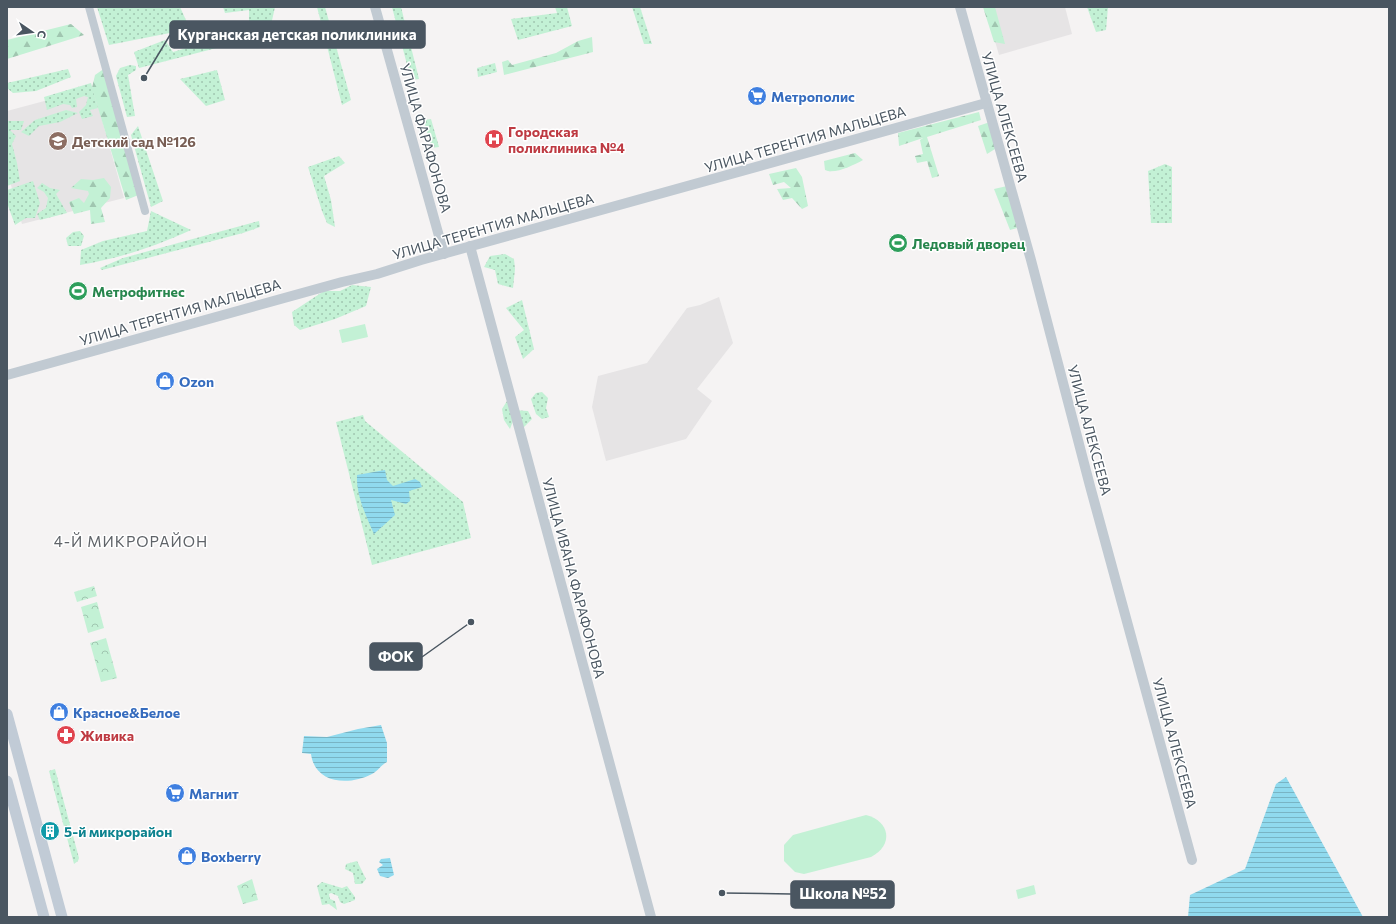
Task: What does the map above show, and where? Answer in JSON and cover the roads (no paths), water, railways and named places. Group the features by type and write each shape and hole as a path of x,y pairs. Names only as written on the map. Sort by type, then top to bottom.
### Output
{"main road":[{"path":"7,714 62,917"},
{"path":"7,781 44,917"}],"street":[{"path":"89,7 145,211"},
{"name":"УЛИЦА ФАРАФОНОВА","path":"375,7 444,254"},
{"name":"УЛИЦА АЛЕКСЕЕВА","path":"960,7 1033,269 1090,486 1192,860"},
{"name":"УЛИЦА ТЕРЕНТИЯ МАЛЬЦЕВА","path":"7,375 342,282 377,274 470,246 986,103"},
{"name":"УЛИЦА ИВАНА ФАРАФОНОВА","path":"470,246 651,917"}],"water":[{"path":"385,470 387,480 393,486 415,479 420,482 422,487 409,491 410,501 406,504 391,500 395,515 374,534 360,498 357,475"},
{"path":"381,725 387,743 387,762 374,773 363,778 344,781 326,777 314,764 311,754 302,753 304,736 327,737"},
{"path":"1286,777 1363,917 1188,917 1190,895 1245,869 1276,784"},
{"path":"390,858 394,875 388,878 380,876 377,869 383,865 379,862 381,859"}],"place":[{"name":"Курганская детская поликлиника","path":"144,78"},
{"name":"Метрополис","path":"757,96"},
{"name":"Городская поликлиника №4","path":"494,139"},
{"name":"Детский сад №126","path":"58,141"},
{"name":"Ледовый дворец","path":"898,243"},
{"name":"Метрофитнес","path":"78,291"},
{"name":"Ozon","path":"165,381"},
{"name":"ФОК","path":"471,622"},
{"name":"Красное&Белое","path":"59,712"},
{"name":"Живика","path":"66,735"},
{"name":"Магнит","path":"175,793"},
{"name":"5-й микрорайон","path":"50,831"},
{"name":"Boxberry","path":"187,856"},
{"name":"Школа №52","path":"722,893"}],"district":[{"name":"4-Й МИКРОРАЙОН","path":"131,541"}]}
